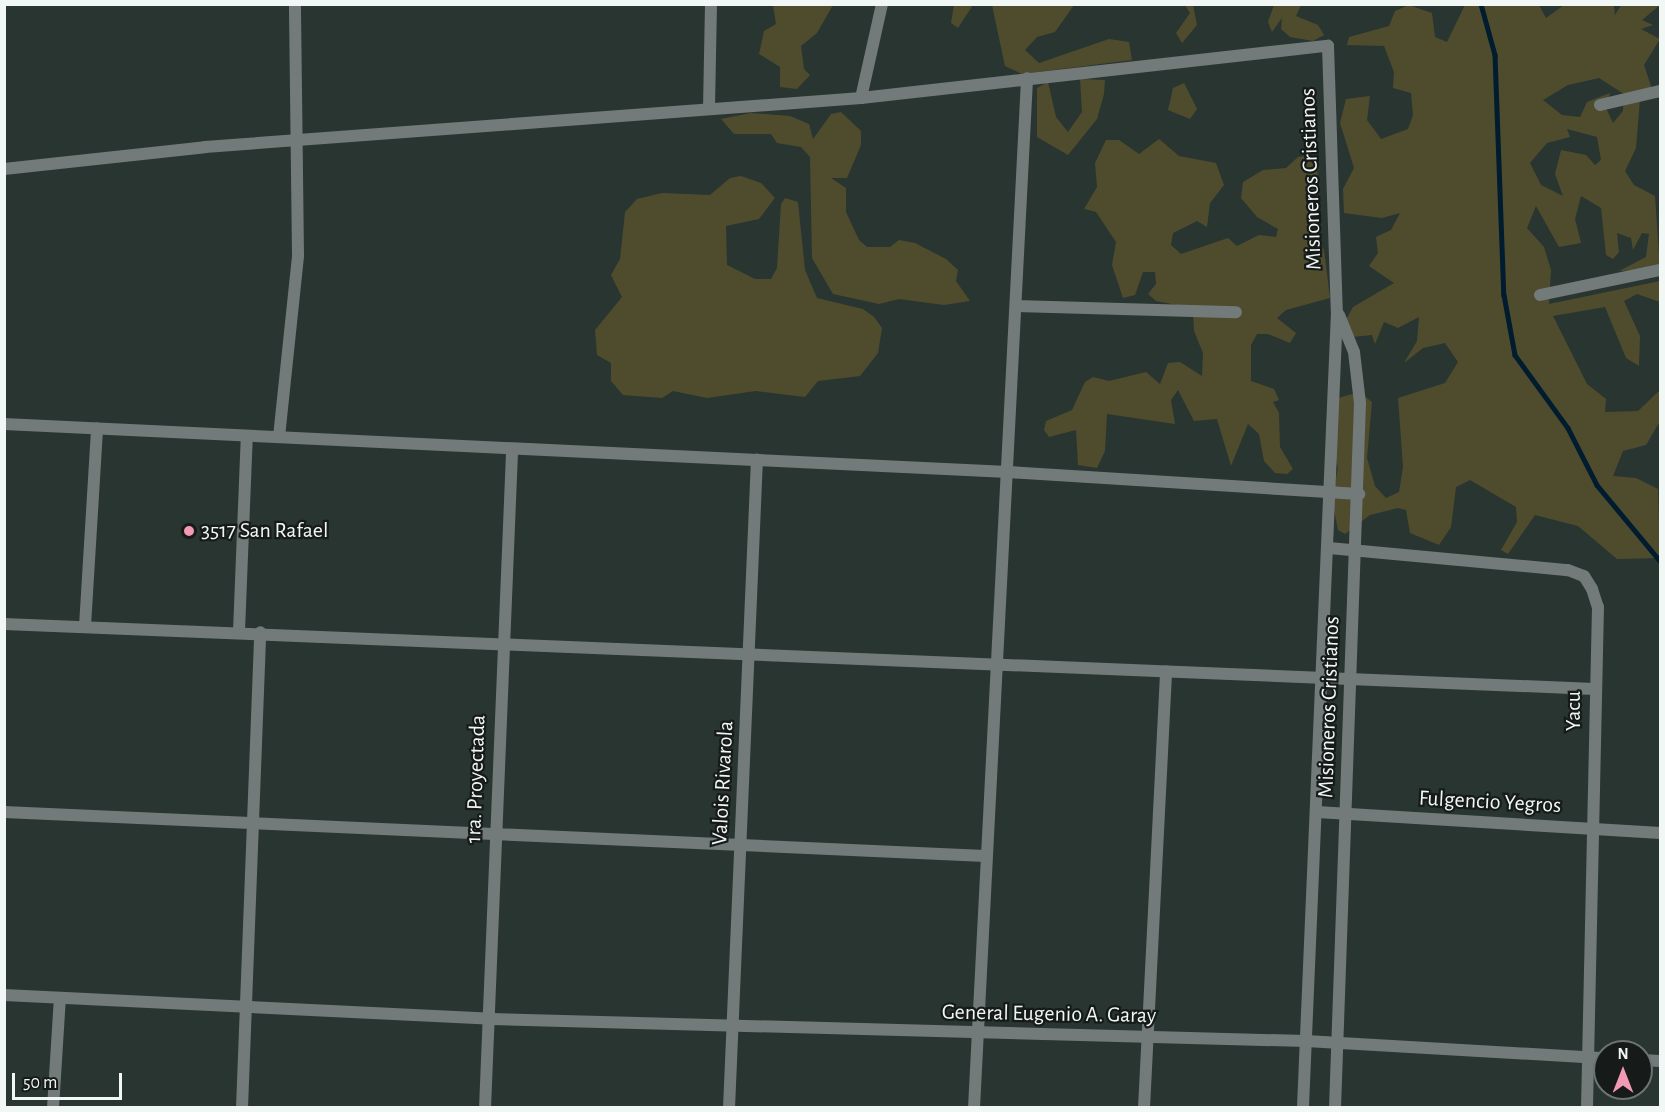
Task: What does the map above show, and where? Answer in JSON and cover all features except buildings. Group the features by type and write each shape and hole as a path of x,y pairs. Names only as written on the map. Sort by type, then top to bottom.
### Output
{"street":[{"path":"279,437 298,255 295,4"},
{"path":"709,108 711,4"},
{"path":"861,98 882,4"},
{"name":"Misioneros Cristianos","path":"1027,78 1328,46 1337,312 1329,548 1303,1107"},
{"path":"4,169 297,140 861,98 1027,78 998,661 985,856 974,1107"},
{"path":"1600,105 1660,91"},
{"path":"1540,295 1660,270"},
{"path":"1016,306 1236,312"},
{"name":"Misioneros Cristianos","path":"1335,1107 1359,494 1354,352 1337,312"},
{"path":"4,424 279,437 512,452 757,460 1008,472 1331,490 1359,494"},
{"path":"85,627 97,428"},
{"path":"239,631 247,436"},
{"name":"1ra. Proyectada","path":"485,1107 491,1019 502,644 512,452"},
{"name":"Valois Rivarola","path":"729,1107 751,651 757,460"},
{"name":"Yacu","path":"1329,548 1568,570 1584,576 1598,607 1595,689 1595,829 1587,1107"},
{"path":"4,624 998,661 1166,672 1323,678 1351,676 1595,689"},
{"path":"242,1107 249,1006 260,632"},
{"path":"1144,1107 1166,672"},
{"path":"4,812 253,820 495,835 741,841 985,856"},
{"name":"Fulgencio Yegros","path":"1317,812 1660,833"},
{"name":"General Eugenio A. Garay","path":"4,995 491,1019 1306,1041 1593,1057"},
{"path":"52,1107 60,998"}],"shaded area":[{"path":"773,5 833,5 817,33 801,46 804,69 810,75 797,89 780,87 780,67 759,54 764,31 776,24"},
{"path":"954,5 973,5 958,28 951,23"},
{"path":"992,5 1074,5 1055,32 1037,37 1025,50 1039,63 1109,39 1129,42 1132,60 1022,74 1005,66"},
{"path":"1185,5 1193,5 1197,25 1182,43 1176,33 1190,13"},
{"path":"1274,5 1301,5 1296,16 1318,25 1324,35 1313,41 1290,37 1281,29 1282,18 1272,32 1268,22"},
{"path":"1409,5 1432,13 1435,37 1447,42 1465,5 1539,5 1546,18 1564,5 1614,5 1615,15 1621,5 1660,5 1642,20 1653,25 1641,29 1660,39 1644,65 1652,89 1640,99 1636,148 1625,171 1634,185 1655,196 1660,269 1619,271 1646,257 1649,234 1642,233 1633,250 1631,238 1617,233 1619,252 1613,259 1606,255 1601,208 1581,196 1575,219 1581,243 1559,247 1536,206 1527,228 1544,247 1551,270 1549,304 1660,281 1660,302 1637,294 1624,301 1640,336 1639,366 1626,358 1605,307 1553,316 1587,384 1606,399 1605,412 1638,411 1660,390 1660,421 1646,445 1623,451 1613,476 1636,478 1658,489 1660,558 1617,559 1578,526 1535,515 1508,554 1501,550 1517,522 1516,507 1470,480 1456,487 1451,527 1439,545 1410,533 1406,510 1398,508 1370,515 1345,534 1338,530 1332,500 1338,468 1326,421 1335,399 1359,392 1372,402 1367,458 1375,486 1386,498 1399,492 1403,467 1398,398 1445,383 1458,362 1445,343 1423,348 1404,363 1417,341 1419,317 1398,328 1384,322 1375,344 1372,335 1352,337 1341,329 1353,307 1394,283 1369,266 1378,253 1376,237 1391,230 1400,213 1382,218 1344,213 1343,189 1354,168 1340,123 1346,99 1370,96 1367,120 1381,139 1408,129 1413,115 1411,93 1393,88 1394,72 1384,46 1347,45 1349,37 1389,26 1395,11","holes":["1599,78 1624,94 1623,111 1613,123 1606,108 1610,93 1587,102 1580,117 1562,115 1543,100 1568,85","1567,129 1597,137 1601,160 1595,165 1586,155 1561,150 1555,174 1563,196 1541,185 1530,163 1547,143 1570,137"]},
{"path":"1080,79 1105,80 1104,94 1097,119 1068,155 1037,137 1037,88 1048,82 1056,117 1068,132 1082,112"},
{"path":"1184,83 1197,109 1190,119 1168,110 1173,88"},
{"path":"841,112 861,131 861,145 847,178 831,178 846,188 846,212 859,240 867,247 890,247 899,240 915,243 946,259 958,270 956,281 970,301 944,305 899,299 879,304 833,294 812,258 810,157 801,147 777,143 771,134 734,134 721,119 751,113 790,116 809,124 813,139 831,114"},
{"path":"1159,139 1179,156 1216,163 1224,185 1210,203 1207,227 1197,221 1173,233 1171,245 1181,254 1228,238 1237,246 1259,235 1276,237 1278,229 1257,217 1241,198 1243,182 1263,170 1286,168 1298,157 1305,156 1317,167 1318,183 1308,205 1313,233 1324,250 1330,298 1286,310 1277,318 1296,333 1290,343 1268,334 1257,334 1251,345 1251,381 1274,389 1279,400 1273,402 1279,413 1280,447 1293,469 1287,474 1275,473 1264,461 1259,434 1248,424 1231,466 1217,419 1194,421 1178,390 1171,400 1175,424 1107,414 1105,451 1097,468 1078,465 1076,430 1049,437 1044,430 1046,421 1072,410 1085,382 1093,377 1109,381 1146,372 1160,384 1168,363 1180,362 1202,376 1203,353 1194,331 1193,308 1156,301 1148,294 1156,284 1155,272 1143,272 1135,295 1123,298 1112,265 1116,242 1096,212 1084,209 1097,187 1095,163 1106,140 1119,140 1139,154"},
{"path":"741,176 761,183 775,198 759,219 726,226 727,265 755,279 771,279 777,268 781,204 785,198 798,202 805,270 817,298 863,309 874,317 882,328 878,353 860,376 818,381 805,397 756,391 707,398 673,391 662,398 623,395 611,381 611,363 597,355 595,330 622,297 611,275 620,259 625,212 637,199 662,193 710,195 730,178"}],"waterway":[{"path":"1481,4 1495,55 1504,295 1515,355 1568,428 1597,485 1660,561"}],"place":[{"name":"3517 San Rafael","path":"189,531"}]}
